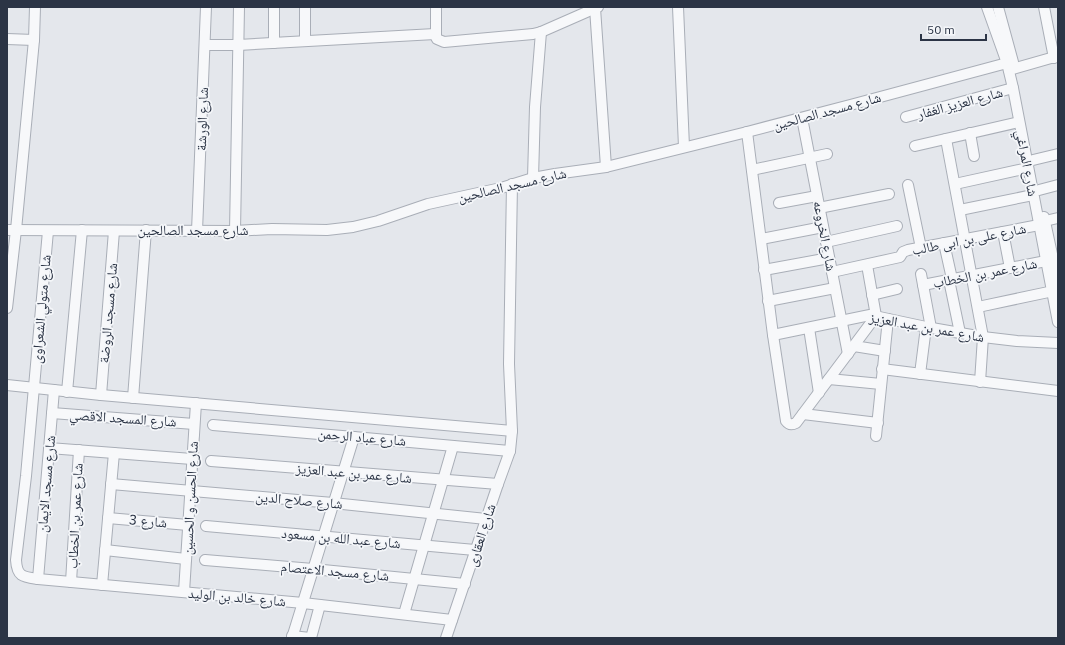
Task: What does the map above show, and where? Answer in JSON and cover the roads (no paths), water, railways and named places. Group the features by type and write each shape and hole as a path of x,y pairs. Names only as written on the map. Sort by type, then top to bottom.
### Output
{"street":[{"path":"7,308 12,230 34,40 35,7"},
{"name":"شارع الورشة","path":"197,231 206,7"},
{"path":"235,231 239,7"},
{"path":"274,7 274,43"},
{"path":"305,7 305,41"},
{"path":"436,7 435,34 437,39 444,42 533,34 597,8 606,167"},
{"path":"678,7 684,147"},
{"name":"شارع المراغي","path":"987,7 1010,67 1019,122 1031,164"},
{"name":"شارع المراغي","path":"998,7 1031,164 1042,223 1046,261 1055,291 1058,322"},
{"path":"1044,7 1056,57"},
{"path":"533,178 534,114 541,32"},
{"path":"204,45 238,45 435,34"},
{"path":"7,39 34,40"},
{"name":"شارع مسجد الصالحين","path":"12,230 327,230 353,226 378,221 428,204 495,190 533,178 606,167 1010,67 1056,57"},
{"name":"شارع العزيز الغفار","path":"906,117 1013,88"},
{"name":"شارع الخروعه","path":"802,118 841,320 851,350"},
{"path":"915,146 1019,122"},
{"path":"747,132 768,301 786,421 788,424 796,423 876,316 867,265"},
{"path":"970,133 974,156"},
{"path":"946,139 983,337 980,382"},
{"path":"752,170 827,154"},
{"path":"955,184 1031,164 1058,154"},
{"name":"شارع العقارى","path":"446,638 510,451 512,431 509,364 512,184"},
{"path":"908,185 921,248"},
{"path":"960,210 1036,192 1058,185"},
{"path":"820,208 890,194"},
{"path":"779,203 817,196"},
{"name":"شارع على بن ابى طالب","path":"832,272 900,257 905,251 1003,232 1058,218"},
{"name":"شارع المراغي","path":"1042,223 1055,250 1058,282"},
{"path":"826,242 897,226"},
{"path":"761,239 823,227"},
{"path":"67,392 82,230"},
{"path":"133,398 146,230"},
{"name":"شارع متولي الشعراوى","path":"21,576 17,572 16,560 26,476 48,231"},
{"name":"شارع مسجد الروضة","path":"101,395 114,231"},
{"path":"1003,232 1010,268"},
{"path":"944,243 960,333"},
{"path":"764,270 829,258"},
{"name":"شارع عمر بن الخطاب","path":"929,328 922,279 950,280 1046,261"},
{"path":"768,301 835,288"},
{"path":"872,294 897,289"},
{"path":"978,307 1055,291"},
{"name":"شارع عمر بن عبد العزيز","path":"773,335 841,320 865,316 876,316 929,328 983,337 1016,341 1058,343"},
{"path":"876,436 888,319"},
{"path":"809,328 819,393"},
{"path":"920,374 929,328"},
{"path":"851,350 885,351"},
{"path":"882,369 1058,391"},
{"path":"829,379 881,384"},
{"path":"7,385 67,392 512,431"},
{"name":"شارع مسجد الايمان","path":"38,579 54,390"},
{"name":"شارع الحسن و الحسين","path":"184,592 196,403"},
{"name":"شارع المسجد الاقصي","path":"52,413 194,424"},
{"path":"803,414 878,423"},
{"name":"شارع عباد الرحمن","path":"213,425 354,436 510,451"},
{"path":"320,605 311,638 292,637 354,436"},
{"path":"404,614 454,446"},
{"path":"49,448 192,459"},
{"name":"شارع عمر بن الخطاب","path":"71,582 79,450"},
{"path":"102,585 114,453"},
{"name":"شارع عمر بن عبد العزيز","path":"211,461 498,484"},
{"name":"شارع صلاح الدين","path":"111,484 333,503 486,519"},
{"name":"شارع 3","path":"108,518 188,525"},
{"name":"شارع عبد الله بن مسعود","path":"206,526 475,550"},
{"path":"105,550 186,559"},
{"name":"شارع مسجد الاعتصام","path":"205,560 313,568 465,584"},
{"name":"شارع خالد بن الوليد","path":"21,576 27,578 302,603 452,620"}]}
